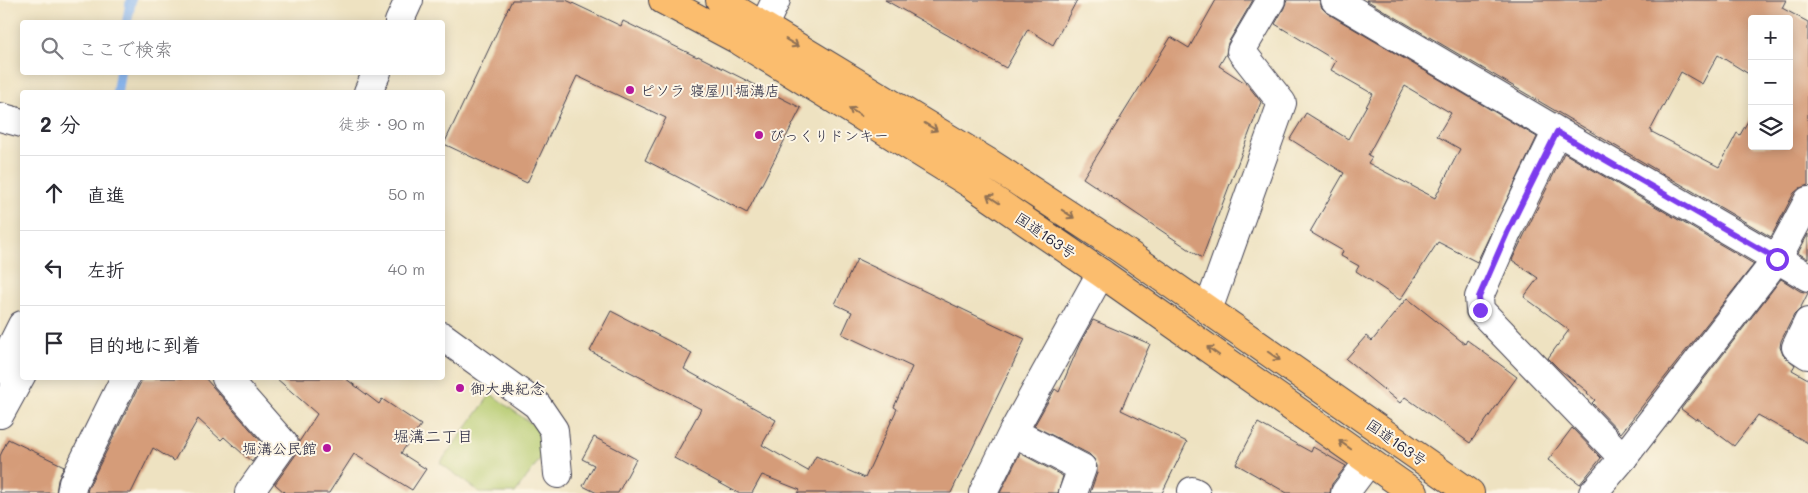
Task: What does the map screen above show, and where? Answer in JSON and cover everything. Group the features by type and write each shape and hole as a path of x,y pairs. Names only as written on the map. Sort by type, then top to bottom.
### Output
{"highway":[{"name":"国道163号","path":"664,0 740,41 971,184 1414,493"},
{"name":"国道163号","path":"720,0 988,162 1121,249 1470,493"}],"street":[{"path":"400,20 409,0"},
{"path":"764,25 776,0"},
{"path":"1208,310 1282,103 1241,52 1271,0"},
{"path":"1335,0 1557,132 1808,277"},
{"path":"369,90 376,75"},
{"path":"0,118 20,123"},
{"path":"1557,132 1507,233 1479,297 1480,310 1623,458"},
{"path":"1593,493 1623,458 1777,259 1808,201"},
{"path":"983,493 1013,432 1101,273"},
{"path":"1808,322 1796,347 1808,355"},
{"path":"0,414 7,365 20,330"},
{"path":"445,338 537,405 554,430 558,474"},
{"path":"71,493 73,483 124,380"},
{"path":"228,380 284,444 249,493"},
{"path":"1013,432 1082,468 1073,493"},
{"path":"1345,493 1369,461"}],"green space":[{"path":"491,394 537,428 546,451 515,493 481,493 440,463"}],"building":[{"path":"512,0 566,0 621,26 623,21 801,108 747,213 645,160 666,118 577,76 527,183 445,144"},
{"path":"885,0 1077,0 1053,45 1028,29 1006,68"},
{"path":"1216,0 1253,0 1228,43 1226,54 1219,66 1247,84 1261,102 1202,258 1083,178 1171,37 1189,48"},
{"path":"1287,0 1319,0 1322,8 1327,13 1537,137 1477,262 1438,242 1400,300 1356,271 1359,266 1341,256 1343,251 1310,232 1344,173 1290,139 1306,113 1348,139 1373,94 1331,70 1336,61 1275,24","holes":["1405,86 1451,113 1437,136 1460,149 1435,198 1368,163 1372,157 1368,155"]},
{"path":"1366,0 1786,0 1782,8 1808,22 1808,185 1794,193 1771,237","holes":["1748,15 1793,15 1793,150 1748,150 1748,121 1740,135 1737,133 1719,167 1650,131 1681,72 1702,84 1718,55 1748,74"]},
{"path":"1564,153 1754,264 1621,433 1592,403 1595,400 1588,392 1548,358 1569,330 1524,297 1538,278 1512,260"},
{"path":"1808,234 1808,259 1798,253"},
{"path":"857,259 1025,339 951,493 798,493 800,490 762,475 752,493 738,493 674,458 701,409 590,351 611,311 692,353 684,369 776,420 762,445 808,471 816,456 865,478 897,409 894,407 912,367 842,334 852,312 835,304"},
{"path":"1781,279 1800,291 1808,293 1800,309 1794,315 1780,347 1783,355 1795,365 1792,370 1808,379 1808,443 1758,415 1734,446 1697,418 1696,420 1681,409"},
{"path":"1407,298 1465,344 1467,340 1517,377 1470,443 1405,397 1400,403 1346,359 1366,336 1372,341"},
{"path":"1093,320 1150,344 1121,410 1187,442 1162,493 1090,493 1097,473 1094,459 1089,454 1034,426 1055,389 1059,392 1080,343"},
{"path":"142,380 207,380 264,445 252,462 224,437 221,440 198,419 174,461 153,448 131,493 87,493"},
{"path":"278,380 348,380 379,404 382,399 421,425 401,453 426,469 412,490 354,454 329,493 285,493 275,484 297,453 299,442 317,414"},
{"path":"1258,423 1311,452 1313,447 1346,466 1332,484 1330,493 1287,493 1236,464"},
{"path":"1572,428 1601,458 1580,484 1548,460"},
{"path":"594,437 636,459 618,493 597,493 583,486 594,465 582,459"},
{"path":"8,439 64,466 58,480 56,493 0,493 0,456"},
{"path":"1020,453 1063,476 1058,493 1000,493"}],"waterway":[{"path":"127,20 131,0"},
{"path":"117,90 120,75"}],"place":[{"name":"ピソラ 寝屋川堀溝店","path":"630,90"},
{"name":"びっくりドンキー","path":"759,135"},
{"name":"御大典紀念","path":"460,388"},
{"name":"堀溝公民館","path":"327,448"}],"district":[{"name":"堀溝二丁目","path":"433,435"}],"route":[{"path":"1480,310 1479,297 1507,233 1557,132 1777,259"}]}
